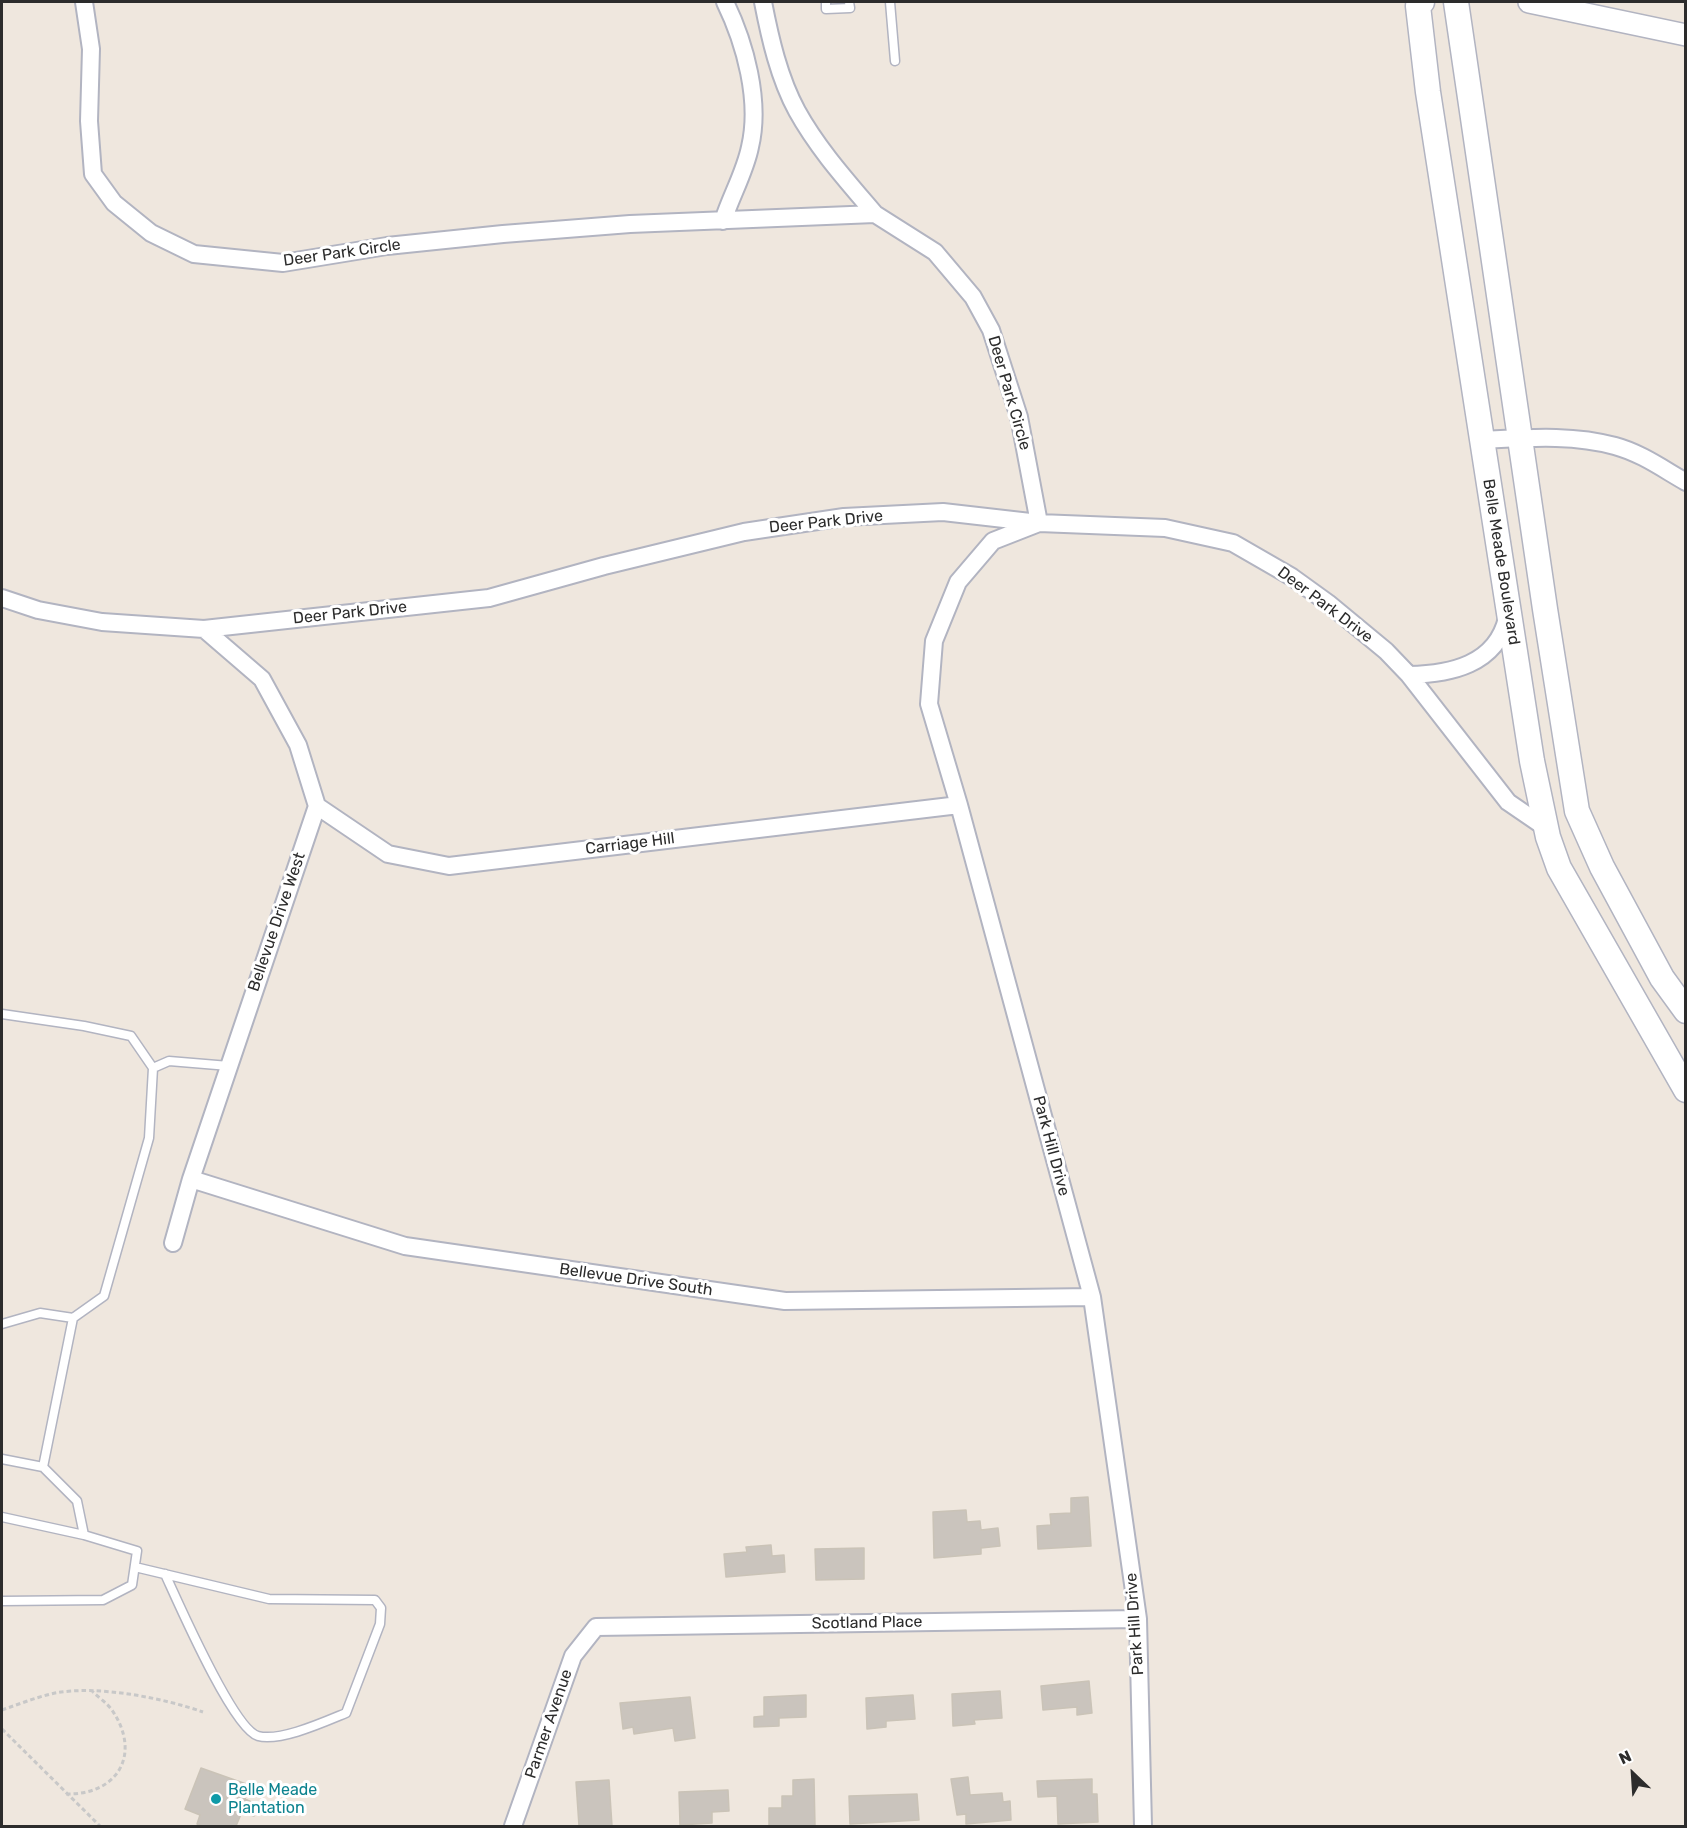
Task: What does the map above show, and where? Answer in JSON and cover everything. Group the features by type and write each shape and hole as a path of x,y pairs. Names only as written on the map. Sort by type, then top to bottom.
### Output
{"main road":[{"name":"Belle Meade Boulevard","path":"1422,2 1418,6 1428,92 1452,252 1532,761 1546,828 1559,868 1686,1090"},
{"path":"1456,2 1545,609 1580,818 1602,867 1662,978 1686,1011"},
{"path":"1452,252 1492,247"},
{"path":"1509,611 1545,609"},
{"path":"1546,828 1580,818"}],"street":[{"name":"Deer Park Circle","path":"84,2 92,50 89,121 93,174 114,203 151,233 194,254 283,263 387,246 503,234 875,214 935,252 974,297 991,330 1019,417 1039,523"},
{"path":"723,221 747,159 754,125 743,47 725,2"},
{"path":"763,2 782,75 796,110 830,161 875,214"},
{"path":"1529,2 1686,35"},
{"path":"1481,440 1576,438 1617,446 1644,457 1686,482"},
{"name":"Deer Park Drive","path":"2,598 38,610 102,622 204,629 489,598 604,566 744,532 844,517 943,513 1039,523 1165,528 1233,543 1292,577 1328,603 1386,651 1409,675 1503,796 1546,828"},
{"name":"Park Hill Drive","path":"1039,523 993,541 958,582 934,641 929,704 959,805 1092,1297 1138,1619 1143,1827"},
{"path":"1409,675 1456,670 1474,662 1500,640 1509,611"},
{"path":"204,629 262,679 298,745 317,806"},
{"name":"Carriage Hill","path":"317,806 388,854 449,866 959,805"},
{"name":"Bellevue Drive West","path":"173,1244 191,1179 317,806"},
{"name":"Bellevue Drive South","path":"191,1179 405,1246 785,1301 1092,1297"},
{"name":"Scotland Place","path":"596,1627 1138,1619"},
{"name":"Parmer Avenue","path":"513,1827 573,1656 596,1627"}],"lane":[{"path":"826,2 826,9 850,8 849,2"},
{"path":"890,2 895,61"},
{"path":"2,1014 84,1026 131,1036 153,1068 149,1138 104,1296 73,1318 43,1467"},
{"path":"153,1068 169,1061 229,1066"},
{"path":"2,1324 40,1313 73,1318"},
{"path":"2,1459 43,1467 77,1501 84,1535"},
{"path":"2,1517 84,1535 137,1551 132,1585 102,1600 2,1601"},
{"path":"135,1567 269,1599 375,1600 381,1608 380,1624 346,1713 275,1737 256,1736 243,1724 222,1692 165,1575"}],"path":[{"path":"66,1794 87,1794 112,1782 122,1766 125,1738 112,1710 92,1691"},
{"path":"2,1710 57,1693 103,1691 203,1712"},
{"path":"2,1729 100,1827"}],"building":[{"path":"1088,1497 1091,1546 1038,1549 1037,1526 1051,1525 1050,1514 1071,1513 1071,1498"},
{"path":"966,1510 967,1522 980,1521 981,1530 998,1528 1000,1546 981,1548 981,1554 934,1558 933,1512"},
{"path":"771,1545 772,1556 784,1555 785,1572 726,1577 724,1554 747,1552 746,1547"},
{"path":"864,1548 864,1579 816,1580 815,1549"},
{"path":"1089,1681 1092,1713 1077,1715 1077,1707 1043,1710 1041,1686"},
{"path":"1000,1691 1002,1718 974,1720 975,1724 953,1726 952,1694"},
{"path":"806,1695 806,1717 779,1718 779,1726 754,1727 754,1717 764,1716 764,1697"},
{"path":"913,1695 915,1719 886,1721 886,1727 867,1729 866,1698"},
{"path":"690,1697 695,1738 675,1741 673,1728 634,1734 633,1727 623,1729 620,1703"},
{"path":"201,1768 249,1785 245,1799 258,1805 254,1816 242,1812 236,1826 197,1824 200,1815 185,1809"},
{"path":"968,1777 970,1795 1002,1793 1003,1802 1010,1801 1011,1820 966,1824 966,1814 957,1815 951,1779"},
{"path":"814,1779 815,1826 769,1826 769,1808 782,1808 782,1796 793,1796 793,1780"},
{"path":"1092,1779 1092,1794 1097,1794 1098,1822 1058,1824 1057,1796 1038,1797 1037,1781"},
{"path":"609,1780 612,1826 579,1826 576,1782"},
{"path":"728,1790 729,1811 712,1812 712,1823 680,1825 679,1792"},
{"path":"917,1794 919,1820 850,1824 849,1796"}],"place":[{"name":"Belle Meade Plantation","path":"216,1799"}]}
